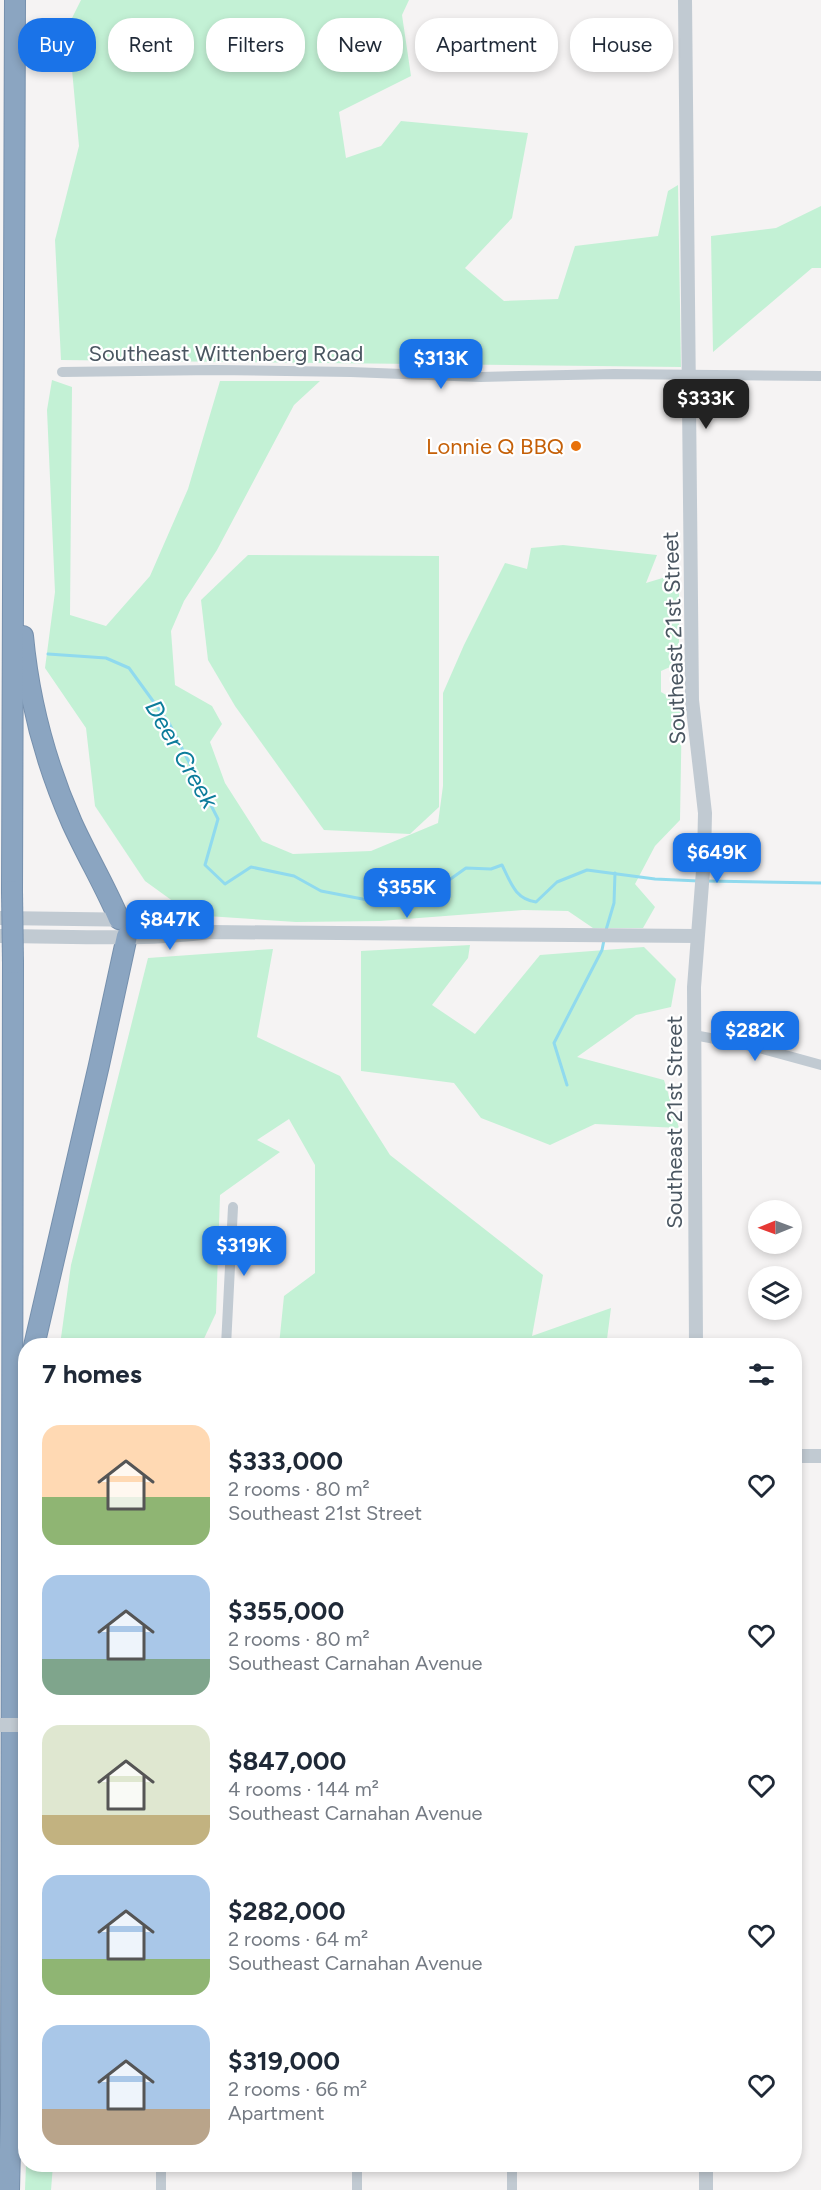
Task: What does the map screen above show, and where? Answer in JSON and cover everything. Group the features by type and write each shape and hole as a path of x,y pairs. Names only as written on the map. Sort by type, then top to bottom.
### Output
{"highway":[{"path":"11,2190 15,0"},
{"path":"15,66 22,0"},
{"path":"13,529 24,643 31,693 43,745 74,826 123,927 99,1065 36,1338"},
{"path":"12,1588 18,1532"}],"street":[{"name":"Southeast 21st Street","path":"685,0 692,700 705,813 704,858 694,987 696,1338"},
{"name":"Southeast Wittenberg Road","path":"62,372 237,370 480,377 614,374 821,376"},
{"path":"0,918 123,927"},
{"path":"0,936 168,922 210,932 697,936"},
{"path":"694,1035 752,1046 821,1065"},
{"path":"226,1338 233,1207"},
{"path":"802,1456 821,1456"},
{"path":"0,1725 18,1725"},
{"path":"161,2172 161,2190"},
{"path":"357,2172 357,2190"},
{"path":"512,2172 512,2190"},
{"path":"706,2172 706,2190"}],"green space":[{"path":"81,0 409,0 402,18 317,18 317,72 403,72 403,22 411,76 339,112 346,158 381,146 401,121 528,133 512,218 465,268 504,301 558,299 575,246 658,236 668,191 678,185 681,367 61,360 55,240 79,146 72,72 96,72 96,18 72,18"},
{"path":"821,206 821,268 812,268 713,352 711,236 776,228"},
{"path":"52,380 72,387 70,615 106,626 150,576 188,489 220,381 320,381 294,405 217,550 184,601 171,631 175,685 212,706 222,724 210,742 225,783 262,841 293,854 371,851 438,823 443,786 443,693 505,563 527,569 531,548 563,545 657,555 646,583 679,573 679,663 661,671 661,692 682,704 680,820 655,846 635,884 655,907 643,928 593,928 568,911 523,910 380,921 296,922 192,915 145,881 95,806 86,728 45,668 55,592 47,410"},
{"path":"248,555 439,556 439,807 410,834 324,830 235,706 208,660 201,600"},
{"path":"470,945 468,958 432,1005 475,1034 540,955 644,947 676,979 671,1007 636,1015 577,1057 664,1080 679,1128 595,1124 550,1145 481,1118 454,1083 361,1071 361,951"},
{"path":"273,949 257,1037 340,1076 390,1155 543,1275 532,1336 611,1308 607,1338 280,1338 284,1296 315,1273 315,1165 289,1119 257,1140 280,1152 220,1195 216,1313 204,1338 61,1338 71,1265 148,958"},
{"path":"26,2172 52,2172 51,2190 25,2190"}],"waterway":[{"name":"Deer Creek","path":"48,654 106,658 129,668 169,723 218,819 205,865 225,884 251,867 294,876 321,891 378,902 412,900 435,890 466,868 491,869 502,865 518,894 536,902 557,882 587,870 655,879 699,881"},
{"path":"606,930 614,903 615,873"},
{"name":"Deer Creek","path":"706,881 821,883"},
{"path":"567,1085 554,1043 602,950 604,940"}],"place":[{"name":"Lonnie Q BBQ","path":"576,446"}]}
